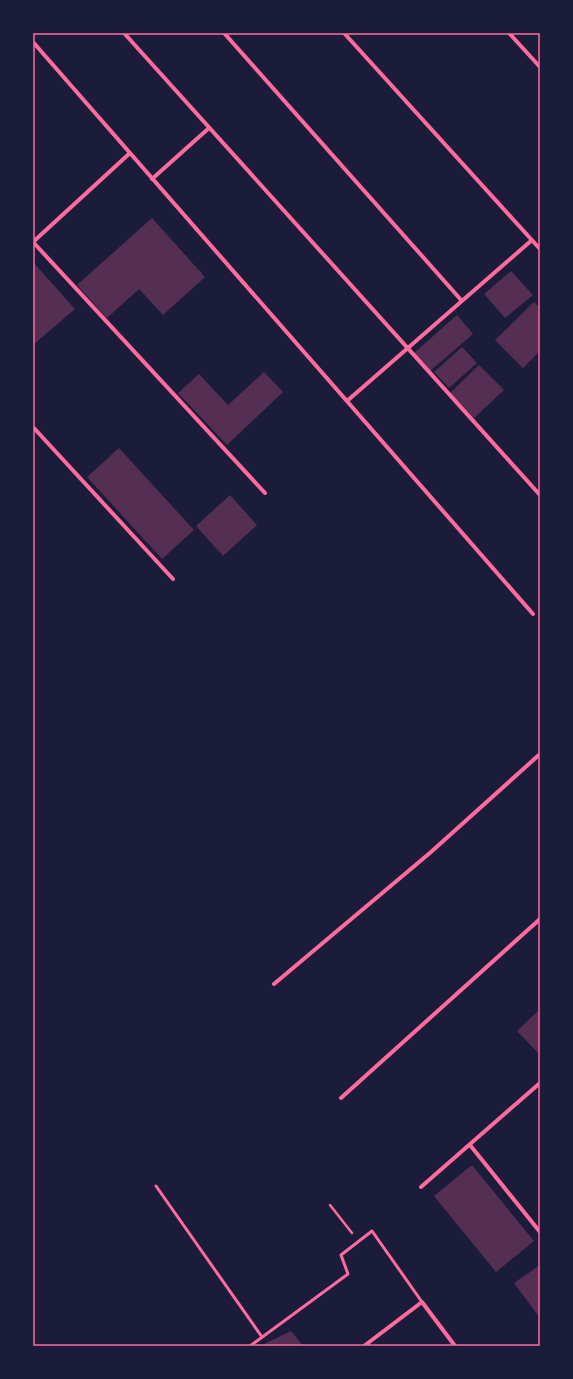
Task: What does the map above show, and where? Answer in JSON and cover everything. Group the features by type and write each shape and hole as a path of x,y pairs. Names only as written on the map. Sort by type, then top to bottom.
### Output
{"street":[{"path":"124,33 540,495"},
{"path":"224,33 462,301"},
{"path":"344,33 540,249"},
{"path":"509,33 540,68"},
{"path":"33,42 533,614"},
{"path":"152,179 209,128"},
{"path":"130,153 33,242 265,493"},
{"path":"347,401 532,240"},
{"path":"33,427 173,579"},
{"path":"274,984 431,852 540,754"},
{"path":"341,1098 540,919"},
{"path":"421,1187 540,1083"},
{"path":"470,1145 540,1232"},
{"path":"364,1346 422,1302 455,1346"}],"lane":[{"path":"156,1186 262,1337"},
{"path":"250,1346 348,1274 341,1255 372,1231 422,1302"}],"path":[{"path":"330,1205 358,1242"}],"building":[{"path":"152,218 205,277 163,315 139,289 107,318 77,285"},
{"path":"33,262 75,309 33,345"},
{"path":"511,271 533,295 505,318 484,294"},
{"path":"534,302 540,308 540,351 523,368 495,340"},
{"path":"457,315 473,334 430,371 414,353"},
{"path":"462,347 477,363 449,388 434,372"},
{"path":"479,365 504,390 474,418 450,393"},
{"path":"264,372 283,392 227,445 178,393 199,374 228,405"},
{"path":"119,448 194,530 162,559 87,477"},
{"path":"230,495 257,525 223,556 196,526"},
{"path":"540,1009 540,1055 517,1031"},
{"path":"472,1165 534,1241 496,1272 434,1196"},
{"path":"540,1265 540,1318 514,1283"},
{"path":"291,1331 303,1346 260,1346"}]}
